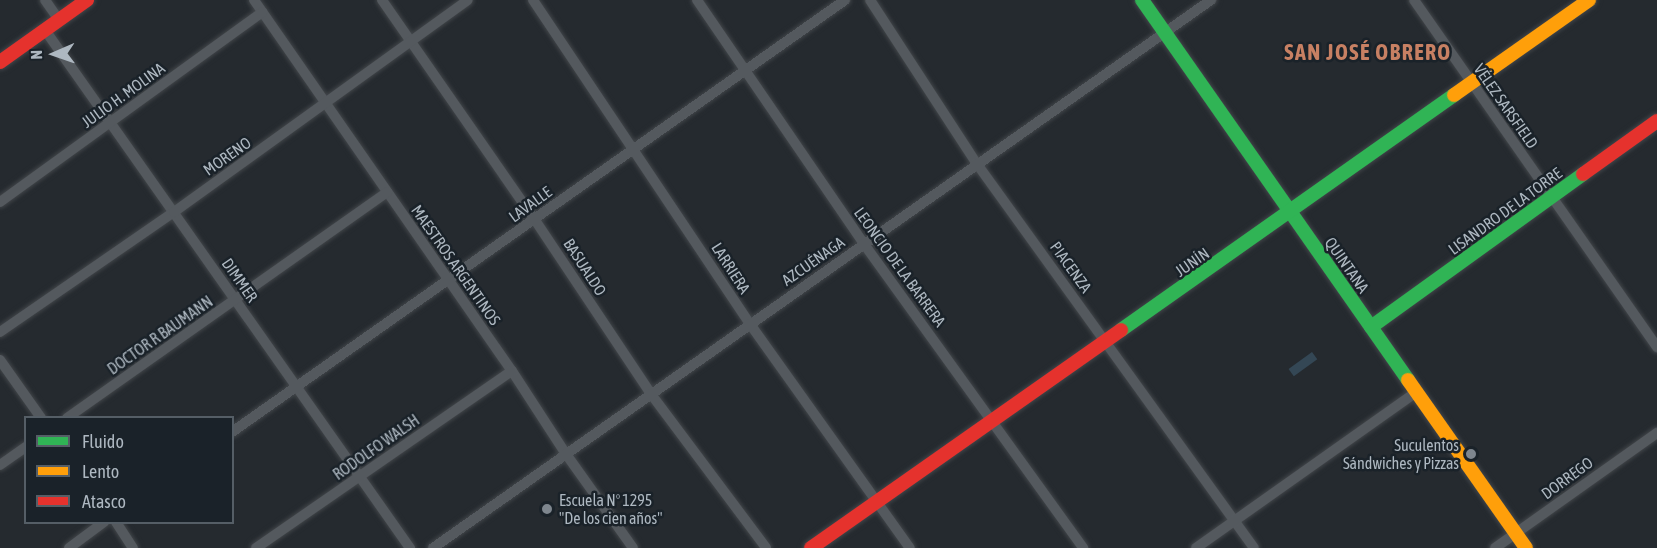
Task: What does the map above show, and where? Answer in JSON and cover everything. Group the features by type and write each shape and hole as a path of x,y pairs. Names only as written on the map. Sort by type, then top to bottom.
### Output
{"main road":[{"path":"0,62 87,0"},
{"name":"QUINTANA","path":"1142,0 1526,548"},
{"name":"JUNÍN","path":"811,548 1290,213 1589,0"},
{"name":"LISANDRO DE LA TORRE","path":"1371,327 1657,121"}],"street":[{"path":"45,0 59,20"},
{"name":"MAESTROS ARGENTINOS","path":"254,0 633,548"},
{"name":"BASUALDO","path":"382,0 535,219 651,394 766,548"},
{"name":"MORENO","path":"0,332 174,212 468,0"},
{"name":"LARRIERA","path":"533,0 750,324 910,548"},
{"name":"LEONCIO DE LA BARRERA","path":"697,0 864,244 1083,548"},
{"name":"LAVALLE","path":"234,431 449,281 745,68 845,0"},
{"name":"PIACENZA","path":"870,0 977,164 1107,341 1254,548"},
{"name":"AZCUÉNAGA","path":"433,548 1211,0"},
{"name":"VÉLEZ SARSFIELD","path":"1414,0 1657,346"},
{"name":"JULIO H. MOLINA","path":"0,201 262,12"},
{"name":"DIMMER","path":"45,30 410,548"},
{"name":"DOCTOR R BAUMANN","path":"68,416 387,192"},
{"path":"0,360 40,416"},
{"name":"RODOLFO WALSH","path":"256,548 512,371"},
{"path":"1196,548 1416,392"},
{"name":"DORREGO","path":"1495,548 1657,433"},
{"path":"0,465 24,448"},
{"path":"69,548 101,524"},
{"path":"117,524 133,548"}],"water":[{"path":"1312,352 1317,359 1294,376 1289,369"}],"traffic: fast":[{"path":"1142,0 1408,380"},
{"path":"1121,330 1454,95"},
{"path":"1371,327 1583,174"}],"traffic: slow":[{"path":"1454,95 1589,0"},
{"path":"1408,380 1526,548"}],"traffic: jam":[{"path":"0,62 87,0"},
{"path":"1583,174 1657,121"},
{"path":"811,548 1121,330"}],"place":[{"name":"Suculentos Sándwiches y Pizzas","path":"1471,454"},
{"name":"Escuela Nº 1295 \"De los cien años\"","path":"547,509"}],"district":[{"name":"SAN JOSÉ OBRERO","path":"1368,53"}]}
